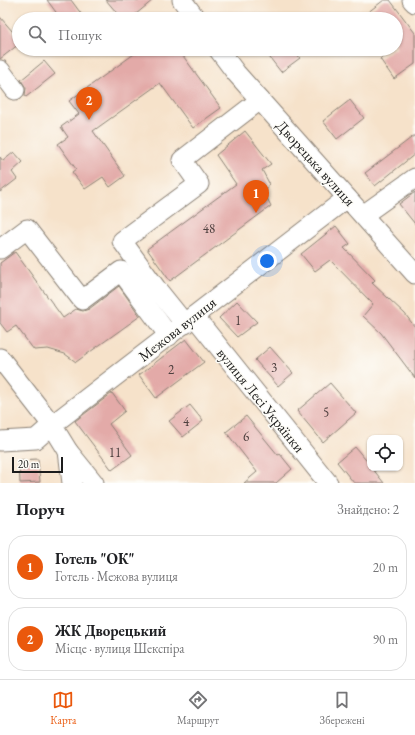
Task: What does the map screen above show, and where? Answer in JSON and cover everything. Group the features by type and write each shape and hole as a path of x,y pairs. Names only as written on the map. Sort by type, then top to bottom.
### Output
{"street":[{"path":"182,0 191,12"},
{"path":"412,0 415,4"},
{"name":"Дворецька вулиця","path":"223,56 260,100 415,274"},
{"path":"0,70 15,90"},
{"name":"вулиця Лесі Українки","path":"260,100 182,160 199,184 122,241 156,288 190,320 328,483"},
{"path":"363,215 415,178"},
{"name":"Межова вулиця","path":"0,441 36,439 52,425 347,198"},
{"path":"0,249 27,229 82,300 121,271 169,336"},
{"path":"0,358 52,425 68,451 94,483"},
{"path":"68,451 72,483"}],"building":[{"path":"47,0 71,0 80,12 56,12"},
{"path":"106,0 153,0 138,12 116,12"},
{"path":"384,0 390,0 399,12 368,12"},
{"path":"0,17 12,31 12,50 0,59"},
{"path":"403,17 415,33 415,64 394,79 380,59 384,56 403,56"},
{"path":"131,56 183,56 221,108 193,128 160,83 93,131 125,176 110,187 103,177 85,189 72,172 76,169 58,144 68,137 61,127 79,114 69,101"},
{"path":"268,56 298,56 300,58 281,72"},
{"path":"44,61 55,74 26,97 26,88 21,80"},
{"path":"350,100 364,118 337,139 323,121"},
{"path":"245,131 271,164 262,170 269,183 265,194 271,206 170,281 147,249 236,184 216,155"},
{"path":"415,135 415,154 375,186 365,173"},
{"path":"14,152 23,162 12,172 17,179 0,192 0,157 3,161"},
{"path":"415,192 415,224 399,204"},
{"path":"336,226 350,244 344,248 375,280 372,283 405,314 415,327 415,378 381,333 363,316 373,304 330,260 315,271 301,254"},
{"path":"15,252 63,318 76,309 83,311 89,309 119,286 140,316 76,362 65,354 48,349 34,350 16,326 7,332 0,323 0,263"},
{"path":"237,301 257,322 237,337 219,318"},
{"path":"186,339 204,362 156,398 139,375"},
{"path":"270,347 293,373 278,386 255,360"},
{"path":"330,383 356,413 323,442 297,411"},
{"path":"112,393 125,411 109,424 132,455 112,470 75,421"},
{"path":"190,405 203,421 183,437 169,421"},
{"path":"246,416 278,455 280,454 292,469 276,483 244,483 257,472 226,432"},
{"path":"355,447 367,461 367,471 374,471 384,483 354,483 337,462"},
{"path":"38,459 40,482 20,483 19,460"}],"place":[{"name":"ЖК Дворецький","path":"89,120"},
{"name":"Готель \"ОК\"","path":"256,213"}]}
